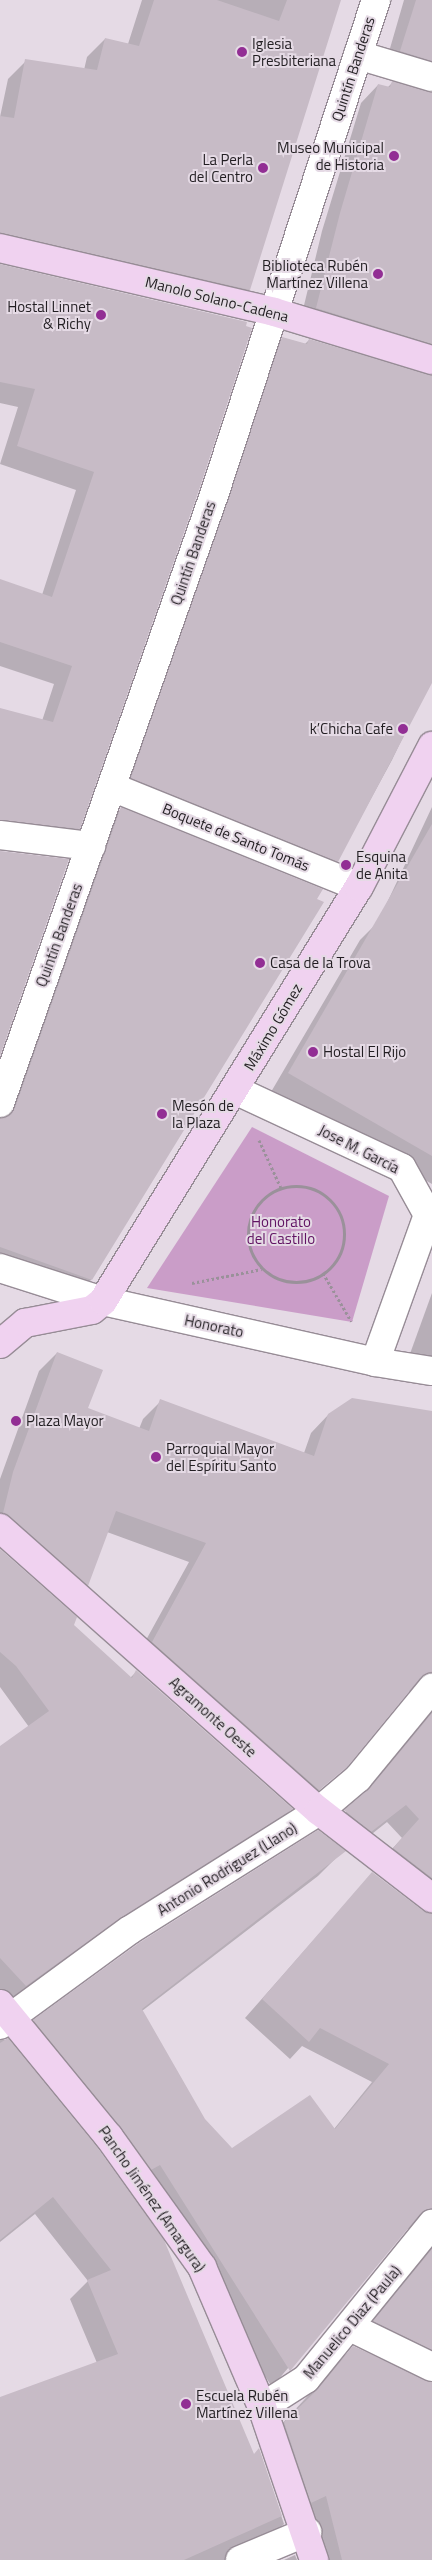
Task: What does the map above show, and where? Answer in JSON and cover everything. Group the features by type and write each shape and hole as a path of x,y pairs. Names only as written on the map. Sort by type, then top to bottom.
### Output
{"street":[{"name":"Quintín Banderas","path":"0,1103 112,787 274,312 376,0"},
{"path":"358,55 432,77"},
{"name":"Manolo Solano-Cadena","path":"0,248 274,312 432,360"},
{"name":"Máximo Gómez","path":"102,1301 236,1090 359,887 432,746"},
{"name":"Boquete de Santo Tomás","path":"112,787 359,887"},
{"path":"0,835 91,846"},
{"name":"Jose M. García","path":"236,1090 402,1168 428,1215 375,1362"},
{"name":"Honorato","path":"0,1268 102,1301 375,1362 432,1371"},
{"path":"0,1344 25,1323 92,1310 102,1301"},
{"name":"Agramonte Oeste","path":"0,1528 318,1811 432,1898"},
{"name":"Antonio Rodriguez (Llano)","path":"4,2015 130,1930 318,1811 358,1778 432,1688"},
{"name":"Pancho Jiménez (Amargura)","path":"4,2015 110,2137 202,2267 262,2407 307,2532 314,2560"},
{"name":"Manuelico Diaz (Paula)","path":"262,2407 306,2379 432,2224"},
{"path":"350,2327 432,2367"},
{"path":"240,2560 307,2532"}],"path":[{"path":"296,1186 324,1195 335,1206 342,1219 342,1250 324,1273 309,1280 292,1282 262,1269 253,1255 248,1239 249,1223 255,1208 266,1196 281,1188 296,1186"}],"green space":[{"name":"Honorato del Castillo","path":"252,1127 389,1196 352,1322 147,1288"}],"building":[{"path":"154,0 217,0 279,21 287,0 341,0 250,290 0,233 0,116 14,118 25,59 97,70 105,38 139,46"},
{"path":"416,0 432,0 432,61 400,51"},
{"path":"392,81 432,92 432,344 316,308 340,213 378,84 390,87"},
{"path":"0,264 247,322 246,326 252,328 200,487 80,829 0,820 0,708 53,722 72,666 0,642 0,579 52,597 94,472 17,446 35,389 0,382"},
{"path":"282,337 307,344 309,339 432,375 432,683 338,862 131,778"},
{"path":"121,807 323,889 317,899 324,902 92,1280 0,1247 0,1118 10,1115 15,1108"},
{"path":"432,824 432,1156 288,1073"},
{"path":"0,851 69,859 0,1056"},
{"path":"57,1352 103,1370 88,1408 149,1431 160,1399 314,1456 328,1414 352,1398 432,1411 432,1673 420,1678 347,1767 319,1790 152,1642 206,1543 116,1511 88,1586 3,1513 13,1472"},
{"path":"0,1549 77,1617 74,1625 132,1678 136,1670 293,1809 122,1917 26,1986 0,1958 0,1746 49,1711 16,1666 0,1652"},
{"path":"432,1713 432,1878 393,1848 419,1819 406,1805 371,1832 344,1810 370,1788"},
{"path":"318,1830 346,1851 142,2009 205,2119 232,2148 310,2095 335,2129 389,2064 320,2028 309,2042 262,1999 372,1872 422,1910 432,1913 432,2209 420,2214 290,2371 160,2165 151,2170 33,2020 139,1943"},
{"path":"8,2038 97,2147 164,2240 254,2454 259,2448 282,2516 184,2560 0,2560 0,2397 118,2354 87,2280 111,2270 53,2197 0,2240 0,2043"},
{"path":"432,2249 432,2350 373,2321"},
{"path":"353,2346 432,2382 432,2560 342,2560 326,2496 311,2503 284,2422 318,2389"}],"place":[{"name":"Iglesia Presbiteriana","path":"242,52"},
{"name":"Museo Municipal de Historia","path":"394,156"},
{"name":"La Perla del Centro","path":"263,168"},
{"name":"Biblioteca Rubén Martínez Villena","path":"378,274"},
{"name":"Hostal Linnet & Richy","path":"101,315"},
{"name":"k’Chicha Cafe","path":"403,729"},
{"name":"Esquina de Anita","path":"346,865"},
{"name":"Casa de la Trova","path":"260,963"},
{"name":"Hostal El Rijo","path":"313,1052"},
{"name":"Mesón de la Plaza","path":"162,1114"},
{"name":"Plaza Mayor","path":"16,1421"},
{"name":"Parroquial Mayor del Espíritu Santo","path":"156,1457"},
{"name":"Escuela Rubén Martínez Villena","path":"186,2404"}]}
